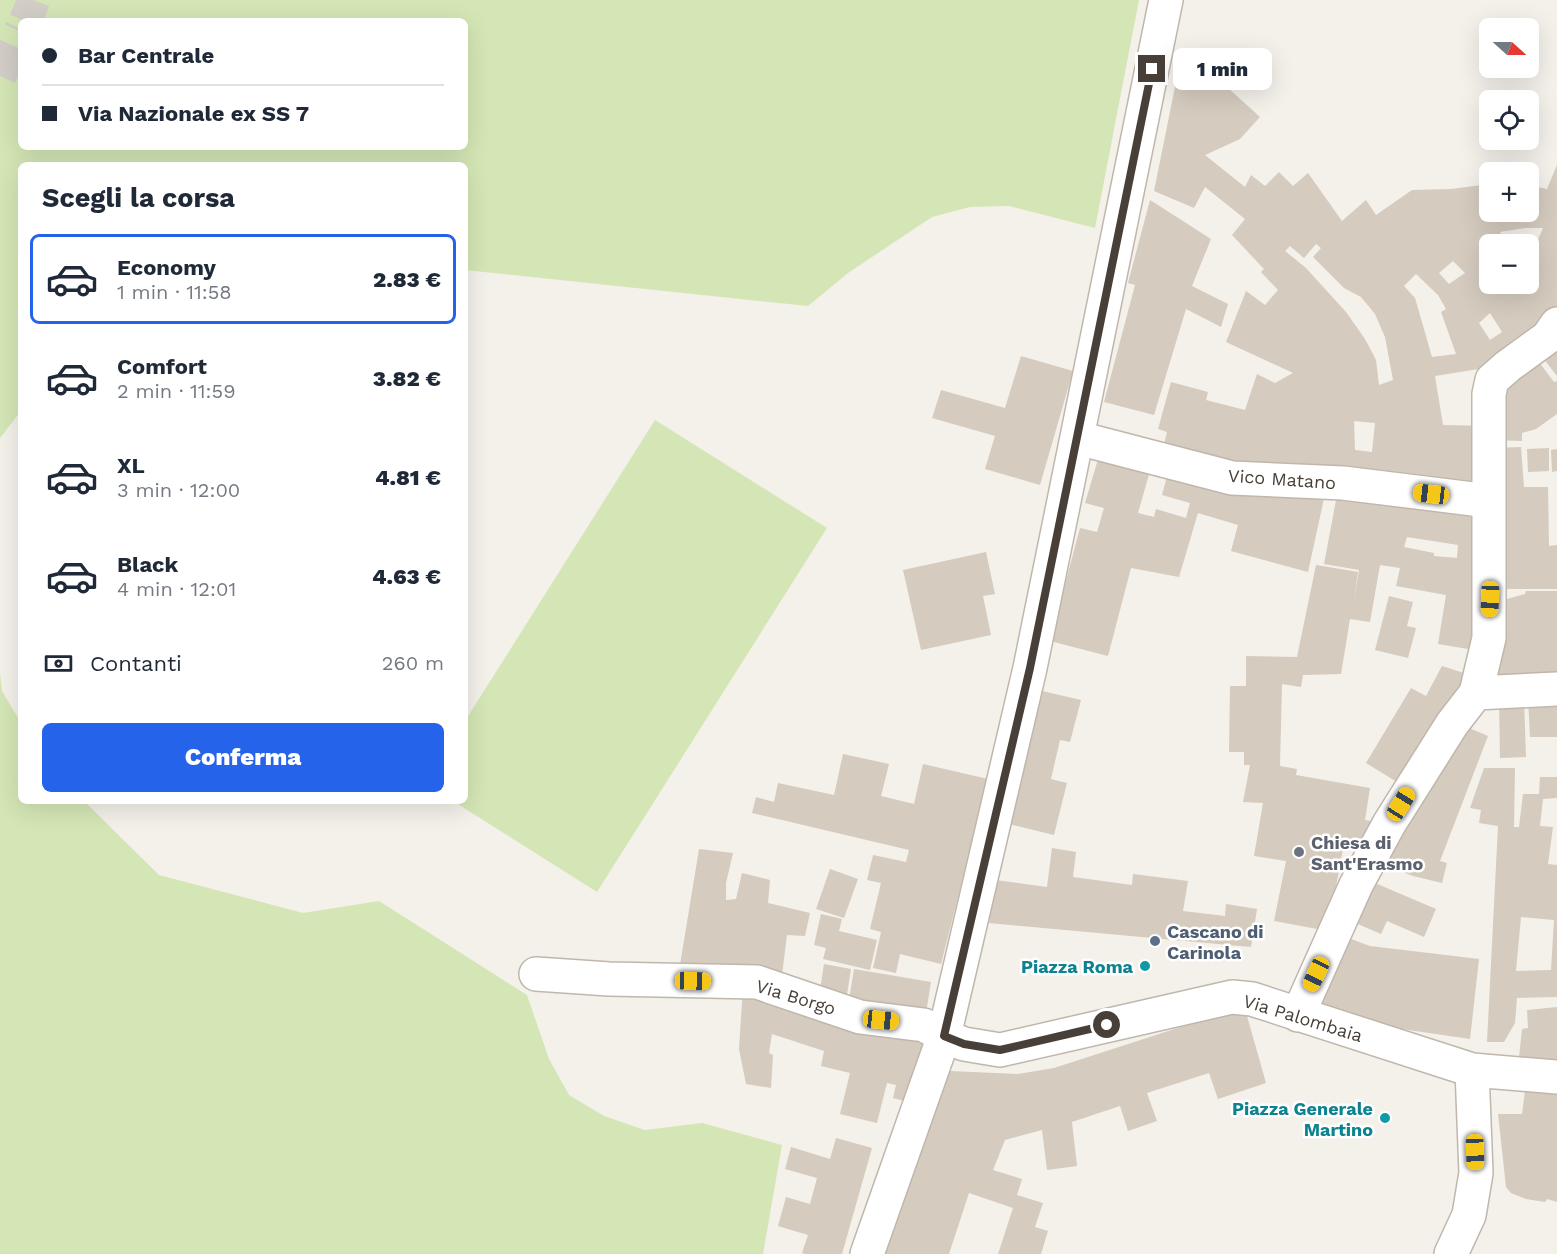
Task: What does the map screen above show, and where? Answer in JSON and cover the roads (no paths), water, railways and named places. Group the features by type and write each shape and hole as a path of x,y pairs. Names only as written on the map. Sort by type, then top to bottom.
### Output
{"street":[{"path":"867,1254 944,1036 1030,668 1166,0"},
{"path":"1298,1015 1356,885 1389,824 1452,724 1476,693 1489,638 1489,394 1492,380 1548,337 1557,324"},
{"name":"Vico Matano","path":"1078,438 1232,478 1343,483 1489,501"},
{"path":"1476,693 1557,688"},
{"name":"Via Borgo","path":"536,974 609,979 757,982 860,1017 924,1025 944,1036"},
{"name":"Via Palombaia","path":"944,1036 964,1044 1000,1050 1232,997 1252,999 1472,1070 1557,1077"},
{"path":"1451,1254 1469,1215 1476,1173 1472,1070"}],"tunnel":[{"path":"26,18 34,0"},
{"path":"0,76 18,36"}],"place":[{"name":"Chiesa di Sant'Erasmo","path":"1299,852"},
{"name":"Cascano di Carinola","path":"1155,941"},
{"name":"Piazza Roma","path":"1145,966"},
{"name":"Piazza Generale Martino","path":"1385,1118"}]}
